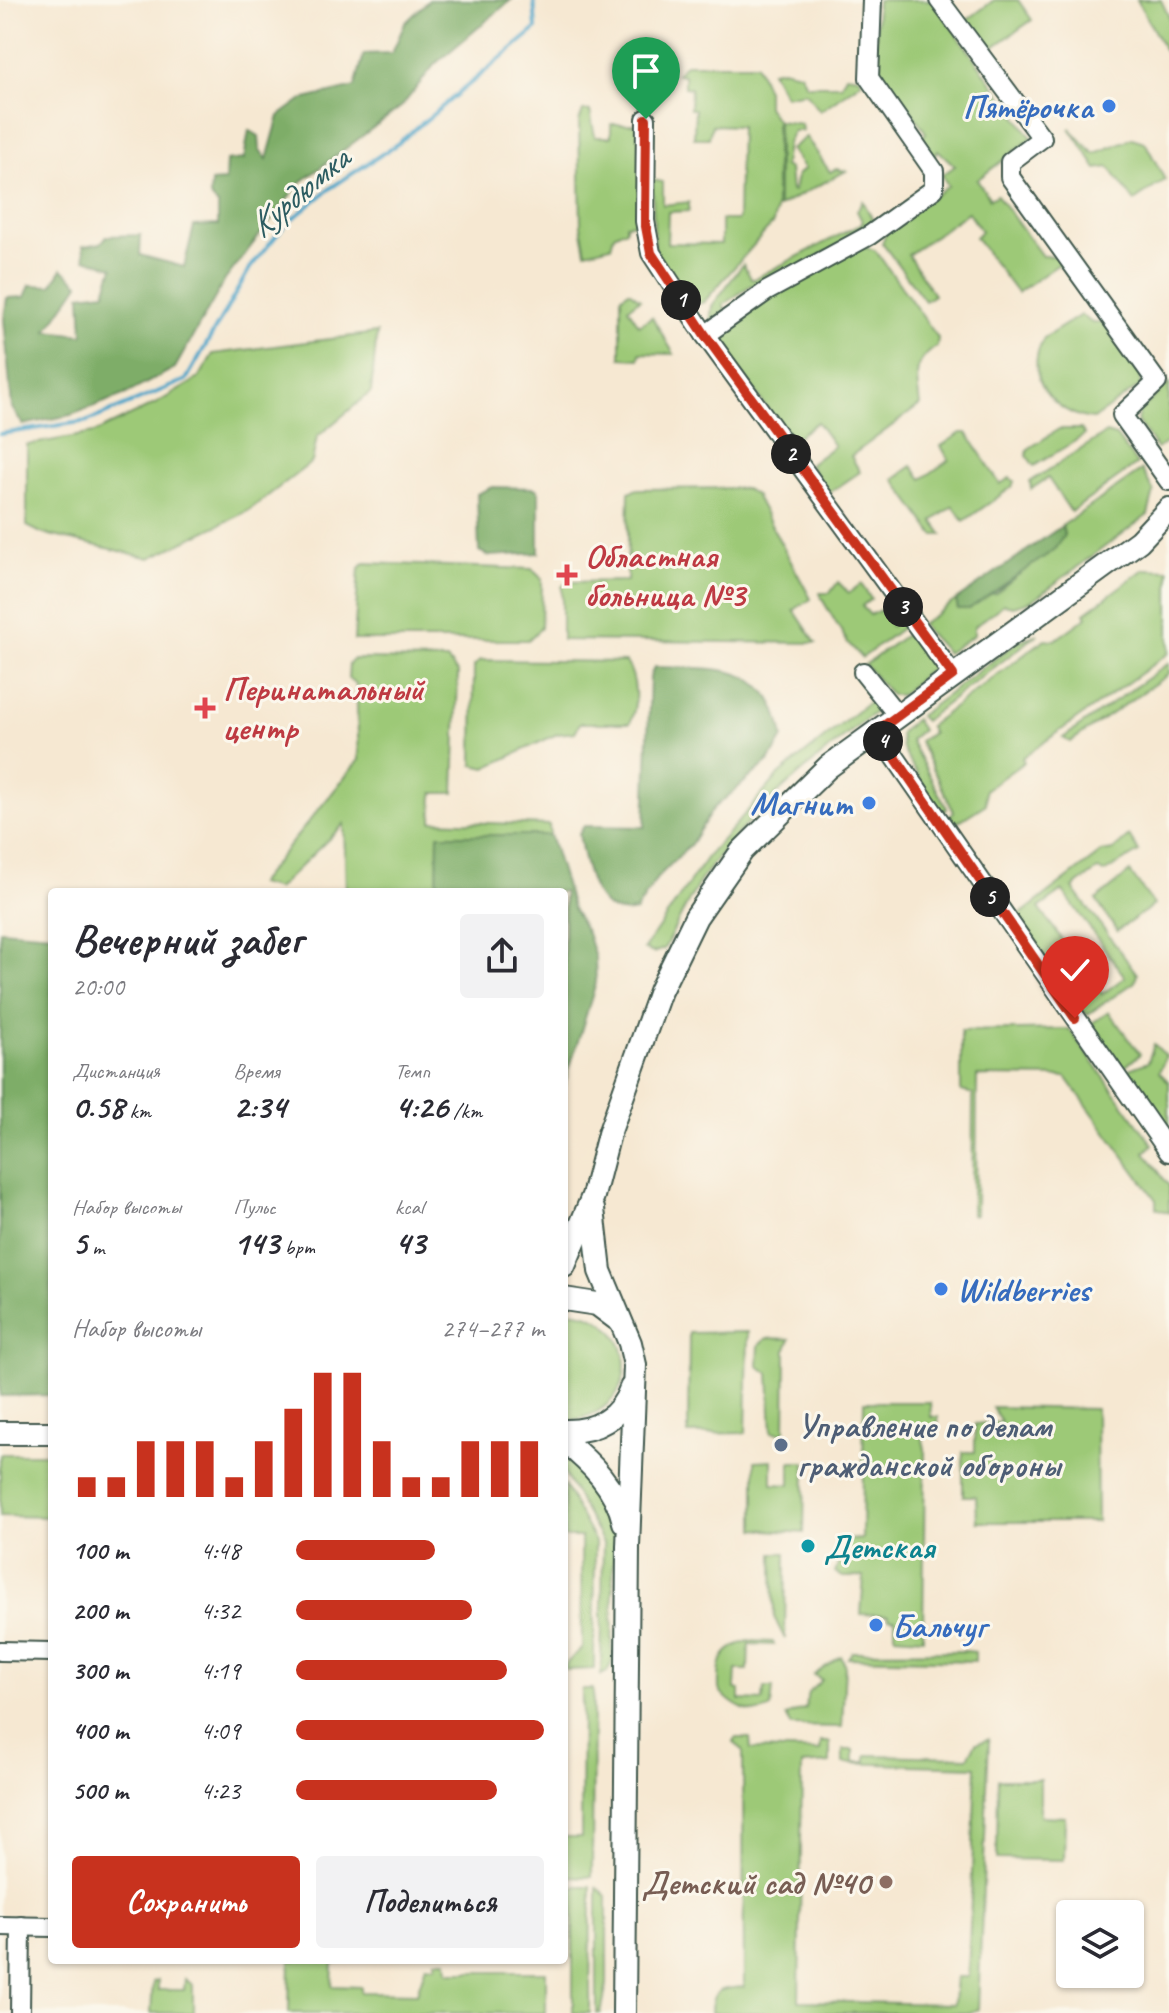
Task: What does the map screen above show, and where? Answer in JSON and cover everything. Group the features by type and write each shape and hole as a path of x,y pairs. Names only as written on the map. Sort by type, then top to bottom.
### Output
{"main road":[{"path":"568,1256 593,1196 609,1134 660,991 716,884 770,821 828,767 1139,541 1169,509"},
{"path":"593,1196 597,1257 605,1287 634,1354 635,1374 628,1547 624,2013"},
{"path":"568,1300 597,1304 624,1330"},
{"path":"568,1431 591,1429 614,1416 624,1405 635,1374"},
{"path":"0,1433 48,1433"},
{"path":"568,1445 610,1488 622,1514 628,1547"}],"street":[{"path":"705,335 767,291 870,235 937,184 934,171 869,78 872,0"},
{"path":"939,0 1042,138 1010,162 1010,177 1157,382 1122,415 1169,481"},
{"path":"646,119 647,238 658,264 705,335 953,675"},
{"path":"863,672 898,716"},
{"path":"877,731 1169,1152"},
{"path":"0,1651 48,1652"},
{"path":"0,1926 48,1927"},
{"path":"20,2013 21,1926"}],"green space":[{"path":"429,0 511,0 435,64 402,106 300,183 225,280 175,368 126,394 71,415 23,425 12,408 4,319 7,298 25,297 30,285 51,286 62,269 79,284 47,331 83,335 81,295 105,292 113,267 85,259 83,246 101,243 107,236 141,235 140,255 184,267 194,226 218,225 218,205 210,197 211,182 225,181 226,161 244,159 249,130 259,136 260,150 267,159 279,116 301,100 355,87 364,54 392,53 405,23"},
{"path":"877,0 932,0 1032,138 977,180 990,199 997,195 1042,256 1058,256 1090,305 1059,264 1017,293 975,237 981,231 968,212 908,255 934,295 925,301 882,243 888,228 948,186 942,175 955,166 938,150 932,161 921,138 926,133 898,92 889,99 875,78"},
{"path":"994,0 1018,0 1032,20 985,53 966,21"},
{"path":"1137,0 1161,0 1169,17 1169,58"},
{"path":"685,64 756,64 767,90 767,106 776,120 776,210 773,223 704,302 691,306 655,255 652,180 663,182 663,205 689,202 689,211 668,212 667,243 721,244 721,220 738,220 740,126 712,125 709,138 694,138 695,109 690,109 691,88 684,87 684,75 677,74"},
{"path":"782,69 800,73 806,85 841,85 846,75 860,77 861,82 820,111 805,92 785,96 771,71"},
{"path":"583,111 590,111 595,137 611,137 611,124 639,124 639,223 626,224 626,229 614,235 611,246 586,252 581,226 579,122"},
{"path":"778,121 801,124 802,131 793,131 787,143 784,166 789,169 791,191 794,191 797,175 804,169 790,149 806,137 830,172 836,169 846,171 778,207"},
{"path":"1070,128 1094,154 1132,138 1145,142 1165,180 1134,201 1109,167 1097,169"},
{"path":"863,201 875,224 762,288 751,285 723,305 726,310 710,323 712,306 743,264 752,280 863,223 857,211"},
{"path":"861,246 875,250 938,338 937,346 923,359 917,372 920,405 851,456 860,472 829,493 809,465 834,446 817,422 791,441 718,341 719,335 779,289"},
{"path":"629,291 640,299 628,308 639,325 652,317 674,354 640,353 639,359 621,358 621,297"},
{"path":"1081,315 1092,323 1108,323 1142,372 1140,386 1093,419 1066,410 1054,401 1045,391 1036,366 1044,338"},
{"path":"377,333 371,392 317,437 312,462 248,511 150,558 41,533 27,526 27,445 94,433 157,403 199,378 213,354"},
{"path":"1169,383 1169,441 1157,449 1137,421 1139,412"},
{"path":"1059,429 1081,429 1085,435 1034,466 1027,456 1028,449"},
{"path":"961,433 967,433 1000,484 1010,478 1014,481 1012,487 964,521 953,506 933,521 943,535 934,535 894,479 912,466 922,479 949,460 941,446"},
{"path":"1106,433 1116,436 1137,464 1071,512 1048,478 1031,489 1030,482"},
{"path":"1142,470 1154,492 1148,515 1031,601 1013,606 1004,604 974,627 974,635 947,653 921,625 956,600 958,609 969,609 986,595 996,593 1064,535 1062,526"},
{"path":"492,487 535,488 539,492 539,553 489,556 479,551 477,494"},
{"path":"744,488 755,495 811,599 794,610 816,643 562,640 562,587 567,582 627,581 629,492 638,489"},
{"path":"1062,526 1064,535 1054,550 969,609 958,609 956,600"},
{"path":"365,563 532,569 542,579 541,628 528,640 354,640 359,568"},
{"path":"1144,569 1169,570 1169,653 1022,758 1024,762 985,790 986,804 953,825 949,817 954,812 919,741 932,733 929,726 1045,639 1055,640 1087,617 1085,613"},
{"path":"838,582 849,593 861,584 871,599 862,606 870,615 880,610 891,626 902,617 907,624 862,658 848,643 820,593 830,593"},
{"path":"912,630 934,660 934,666 901,695 891,695 865,665"},
{"path":"1038,634 924,721 919,716 1020,640"},
{"path":"354,659 447,660 458,673 454,793 433,793 432,821 549,825 550,835 438,835 437,888 346,888 344,824 278,888 258,884 359,760 356,684 348,678 349,664"},
{"path":"481,660 626,662 635,692 630,723 580,723 575,732 557,734 486,768 473,765 474,666"},
{"path":"1169,663 1169,674 1070,742 1063,738"},
{"path":"654,667 720,670 754,682 767,694 777,713 783,738 769,761 713,809 691,844 657,878 636,911 621,912 609,908 593,888 579,834 584,826 645,827 650,677"},
{"path":"876,696 878,704 874,713 763,807 723,850 694,892 664,949 653,953 644,949 707,857 779,775"},
{"path":"915,719 922,730 910,740 947,808 940,815 902,748 900,733"},
{"path":"438,835 550,835 566,888 437,888"},
{"path":"1129,836 1139,852 1105,872 1097,870 1073,888 1137,974 1135,982 1088,1014 1082,1011 1017,917 1102,852 1113,850","holes":["1063,891 1125,977 1102,994 1039,908"]},
{"path":"1130,872 1154,905 1117,931 1096,900"},
{"path":"568,894 595,958 596,983 568,1073"},
{"path":"0,930 48,934 48,1395 0,1396"},
{"path":"1109,1012 1140,1054 1118,1073 1089,1031 1092,1023"},
{"path":"1069,1029 1153,1145 1145,1152 1169,1186 1169,1213 1156,1208 1156,1200 1066,1077 977,1076 976,1215 972,1215 973,1094 961,1091 961,1031"},
{"path":"1154,1044 1166,1056 1159,1072 1169,1082 1169,1129 1128,1078 1129,1069 1148,1062"},
{"path":"568,1312 590,1315 608,1327 620,1344 625,1363 622,1383 611,1401 592,1414 568,1420"},
{"path":"748,1332 746,1433 688,1434 689,1333"},
{"path":"767,1338 790,1339 786,1349 785,1433 772,1432 769,1373 758,1366 759,1345"},
{"path":"864,1402 930,1402 931,1417 938,1417 938,1430 921,1431 925,1449 923,1638 895,1636 895,1619 888,1618 888,1615 861,1614 864,1577 843,1577 835,1572 848,1540 862,1539"},
{"path":"992,1407 1096,1409 1097,1522 977,1522 976,1496 963,1496 963,1452 975,1452 975,1424 1001,1422"},
{"path":"0,1454 48,1454 48,1517 0,1516"},
{"path":"568,1459 599,1486 614,1516 612,1662 607,1672 601,1675 603,1543 568,1480"},
{"path":"772,1460 772,1484 790,1485 790,1462 805,1462 804,1533 755,1529 755,1461"},
{"path":"568,1492 595,1542 594,1669 568,1670 568,1662 582,1648 581,1537 568,1537"},
{"path":"773,1553 786,1553 785,1639 774,1617"},
{"path":"749,1641 773,1642 774,1645 749,1644 748,1670 736,1670 735,1689 740,1690 740,1700 763,1701 764,1688 773,1688 771,1708 764,1711 743,1709 719,1690 720,1665 726,1653"},
{"path":"852,1652 975,1652 975,1661 848,1658"},
{"path":"841,1656 845,1665 842,1727 792,1726 786,1716 806,1708 808,1693 822,1680 814,1675"},
{"path":"582,1689 593,1689 592,1877 568,1876 568,1837 581,1837"},
{"path":"736,1738 750,1738 751,1749 820,1751 821,1742 830,1742 830,1763 802,1765 799,2001 954,2004 956,1977 968,1977 976,1767 843,1763 843,1750 854,1750 854,1762 866,1762 866,1755 968,1757 976,1743 989,1739 978,2009 968,2013 711,2013 716,1994 724,1989 744,1987 743,1750 733,1742"},
{"path":"998,1779 1040,1779 1040,1816 1065,1817 1064,1860 997,1859"},
{"path":"591,1886 590,2013 573,2013 573,1888"},
{"path":"597,1887 607,1896 607,1984 601,2013 597,2013"},
{"path":"290,1964 333,1964 332,1986 361,1987 361,1992 417,1993 426,1965 447,1964 448,1972 546,1972 546,2013 289,2013"},
{"path":"185,1979 193,1985 193,2013 151,2013 153,1982 158,1980 158,1990 184,1990"}],"waterway":[{"name":"Курдюмка","path":"0,434 88,421 186,380 250,268 285,225 332,187 397,144 536,29 534,0"}],"place":[{"name":"Пятёрочка","path":"1109,106"},
{"name":"Областная больница №3","path":"567,575"},
{"name":"Перинатальный центр","path":"205,708"},
{"name":"Магнит","path":"869,803"},
{"name":"Wildberries","path":"941,1289"},
{"name":"Управление по делам гражданской обороны","path":"781,1445"},
{"name":"Детская","path":"808,1546"},
{"name":"Бальчуг","path":"876,1625"},
{"name":"Детский сад №40","path":"886,1882"}],"route":[{"path":"646,119 645,221 651,253 705,335 953,675 877,731 1075,1018"}]}
